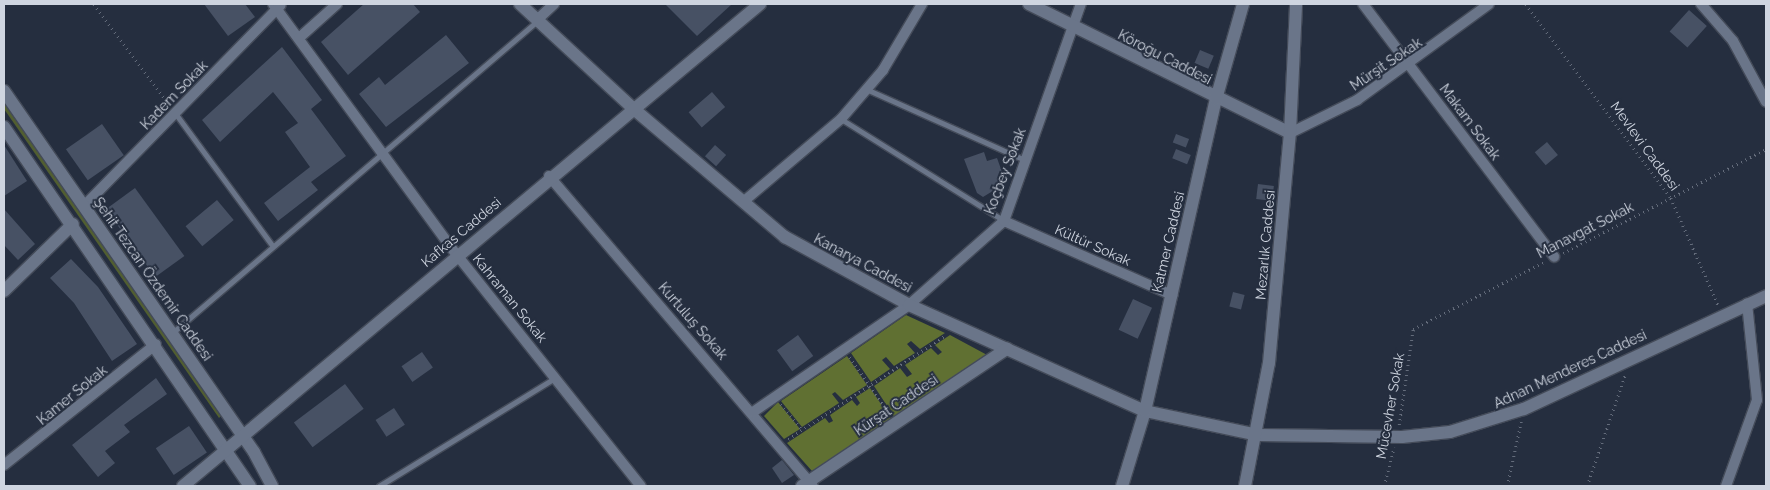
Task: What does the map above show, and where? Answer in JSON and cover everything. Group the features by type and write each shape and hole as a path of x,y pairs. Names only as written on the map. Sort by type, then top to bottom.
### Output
{"street":[{"path":"299,38 337,4"},
{"name":"Kanarya Caddesi","path":"520,4 635,110 742,202 812,254 909,305 1145,411 1258,435"},
{"path":"538,19 554,4"},
{"name":"Kafkas Caddesi","path":"183,486 549,176 635,110 760,4"},
{"path":"742,202 841,119 900,45 922,4"},
{"name":"Köroğu Caddesi","path":"1028,4 1216,99 1290,133"},
{"name":"Koçbey Sokak","path":"753,412 909,305 1004,221 1081,4"},
{"name":"Katmer Caddesi","path":"1122,486 1145,411 1216,99 1243,4"},
{"name":"Mezarlık Caddesi","path":"1245,486 1258,435 1269,363 1290,133 1296,4"},
{"name":"Makam Sokak","path":"1363,4 1554,257"},
{"name":"Mürşit Sokak","path":"1290,133 1322,120 1409,65 1489,4"},
{"path":"1701,4 1733,41 1766,102"},
{"name":"Kadem Sokak","path":"84,206 278,5"},
{"name":"Kahraman Sokak","path":"278,5 299,38 457,255 557,377 640,486"},
{"name":"Şehit Tezcan Özdemir Caddesi","path":"4,91 243,436 272,486"},
{"path":"4,128 228,448 250,486"},
{"name":"Kurtuluş Sokak","path":"549,176 753,412 808,485"},
{"name":"Kültür Sokak","path":"1004,221 1172,295"},
{"path":"4,291 73,224"},
{"name":"Adnan Menderes Caddesi","path":"1258,435 1397,437 1450,432 1524,409 1722,314 1766,296"},
{"path":"1726,486 1757,400 1746,304"},
{"name":"Kamer Sokak","path":"4,465 156,344"},
{"name":"Kürşat Caddesi","path":"808,485 896,423 1007,349"}],"lane":[{"path":"172,333 272,245 383,154 538,19"},
{"path":"866,89 1025,160"},
{"path":"175,113 272,245"},
{"path":"841,119 1004,221"},
{"path":"379,486 557,377"}],"path":[{"path":"94,4 175,113"},
{"name":"Mevlevi Caddesi","path":"1526,4 1671,198 1722,314"},
{"name":"Manavgat Sokak","path":"1413,329 1766,149"},
{"path":"779,445 957,327"},
{"name":"Mücevher Sokak","path":"1384,486 1397,437 1413,329"},
{"path":"845,350 896,423"},
{"path":"1587,486 1632,358"},
{"path":"776,397 802,430"},
{"path":"1508,486 1524,409"}],"green space":[{"path":"4,103 221,416 219,418 4,109"},
{"path":"906,315 945,333 920,349 911,341 907,344 915,353 894,366 886,357 882,360 890,369 871,382 851,353"},
{"path":"950,335 989,356 895,418 874,386 900,368 907,377 912,374 905,365 931,348 938,355 942,352 935,345"},
{"path":"847,356 867,385 843,400 835,392 832,394 839,403 802,427 781,401"},
{"path":"870,388 892,420 812,471 787,443 825,418 829,423 833,421 830,415 852,400 857,406 860,403 856,397"},
{"path":"778,402 800,429 784,439 764,416"}],"building":[{"path":"204,4 245,4 255,17 228,36"},
{"path":"364,4 413,4 420,12 348,75 321,42"},
{"path":"665,4 732,4 697,36"},
{"path":"1689,10 1707,26 1687,48 1670,32"},
{"path":"446,35 469,63 386,127 359,94 379,77 385,85"},
{"path":"282,47 322,100 311,109 346,156 311,182 318,190 278,221 264,203 310,167 285,132 298,123 273,92 220,142 202,120"},
{"path":"1200,50 1214,56 1208,69 1195,63"},
{"path":"712,92 725,107 702,127 689,112"},
{"path":"102,124 124,155 88,180 66,149"},
{"path":"1176,134 1189,139 1186,147 1173,142"},
{"path":"1547,142 1558,155 1546,165 1535,152"},
{"path":"4,145 27,181 4,196"},
{"path":"715,145 726,155 716,166 705,156"},
{"path":"1176,149 1191,155 1187,164 1172,158"},
{"path":"984,152 987,161 997,158 1006,183 983,197 977,193 964,159"},
{"path":"1258,184 1274,186 1272,201 1256,199"},
{"path":"135,188 184,256 155,277 106,209"},
{"path":"217,200 234,220 202,246 186,226"},
{"path":"4,209 35,244 18,260 4,245"},
{"path":"71,259 98,287 137,344 112,361 74,303 50,278"},
{"path":"1233,292 1245,295 1241,309 1229,307"},
{"path":"1133,299 1152,308 1138,339 1119,330"},
{"path":"798,335 813,356 792,371 777,350"},
{"path":"422,352 433,368 412,382 402,366"},
{"path":"156,378 167,394 124,425 130,432 105,451 115,463 98,477 72,445"},
{"path":"345,384 364,409 313,447 294,423"},
{"path":"394,408 405,425 386,437 376,420"},
{"path":"189,426 207,453 174,475 156,448"},
{"path":"782,460 794,475 782,483 772,468"}]}
